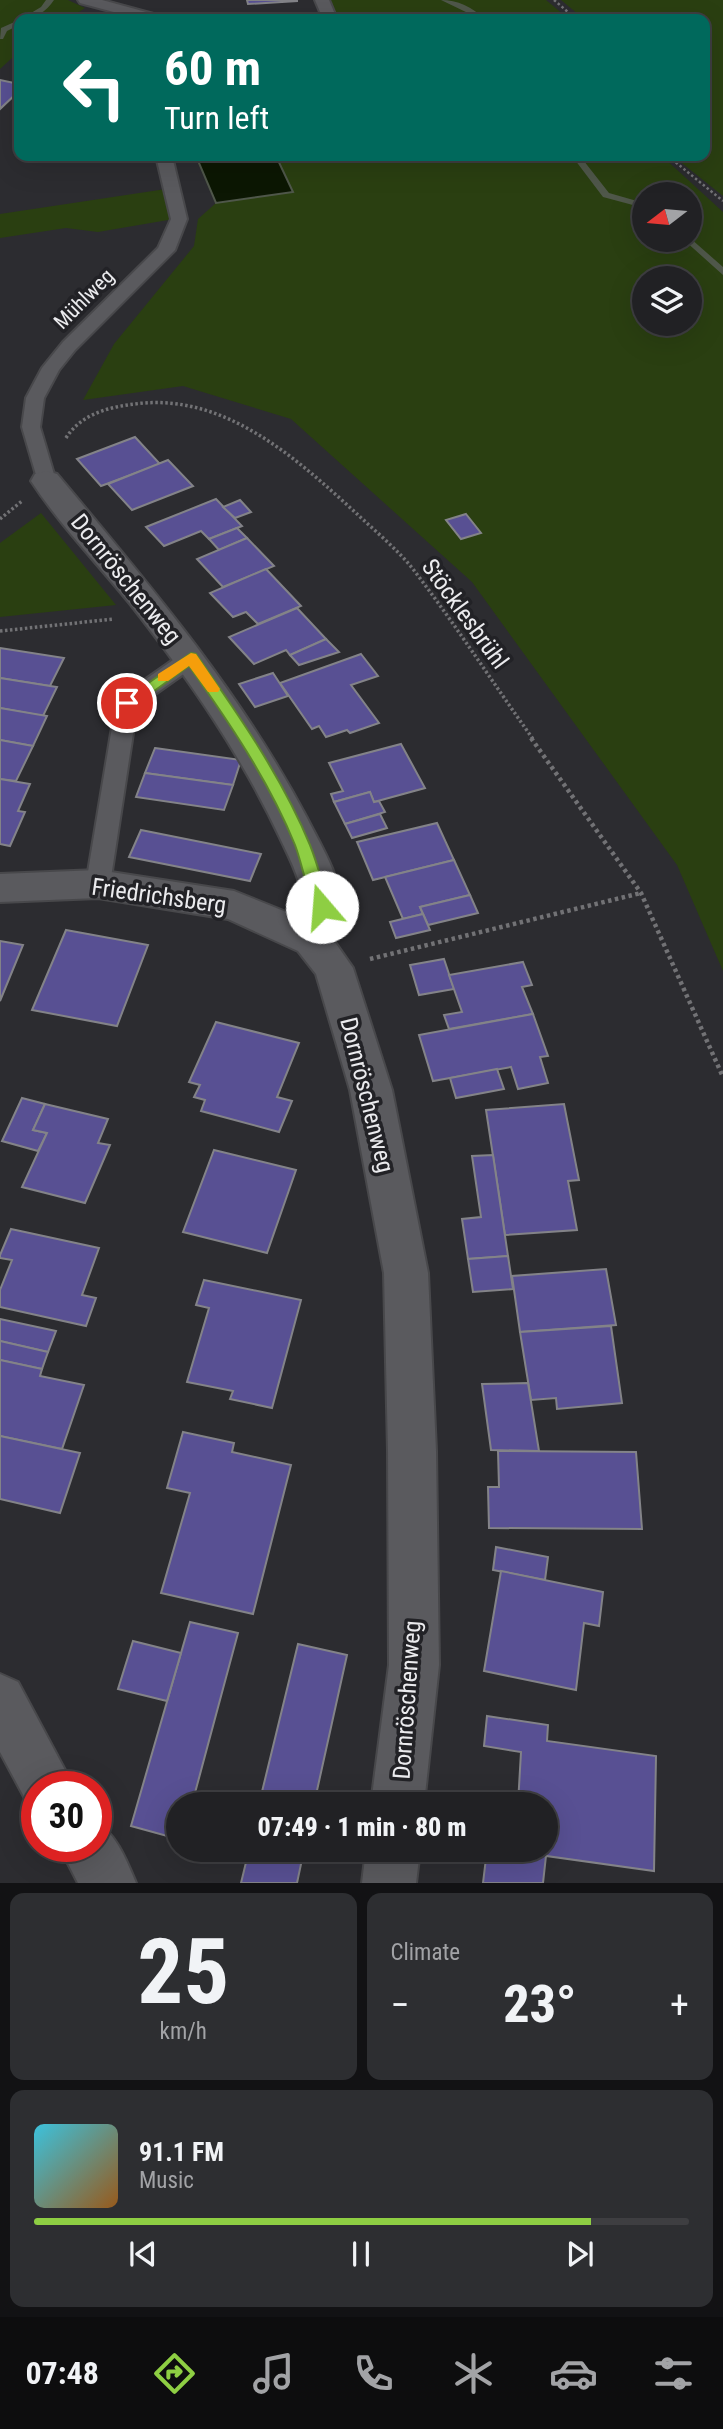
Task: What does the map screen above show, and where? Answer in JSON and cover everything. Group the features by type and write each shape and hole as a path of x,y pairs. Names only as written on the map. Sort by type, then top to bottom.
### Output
{"street":[{"name":"Dornröschenweg","path":"46,481 191,657 236,723 270,780 302,845 322,907 323,954 371,1090 406,1273 412,1451 414,1665 399,1792"},
{"name":"Friedrichsberg","path":"0,888 98,884 234,905 323,954"},
{"path":"0,1700 39,1771"},
{"path":"96,1862 109,1883"},
{"path":"389,1883 392,1862"}],"lane":[{"path":"85,0 137,14"},
{"path":"94,14 104,5"},
{"name":"Mühlweg","path":"46,481 32,427 34,398 51,368 69,346 166,250 178,219 165,161"},
{"path":"98,884 127,703 191,657"}],"path":[{"path":"554,0 570,14"},
{"path":"674,161 723,201"},
{"name":"Stöcklesbrühl","path":"46,481 70,431 89,416 107,408 138,403 188,403 244,425 318,478 411,567 642,893 723,1077"},
{"path":"0,631 155,615"},
{"path":"323,954 642,893"}],"green space":[{"path":"0,0 68,0 85,8 76,14 14,14 14,58 0,69"},
{"path":"329,0 546,0 563,14 335,14"},
{"path":"561,0 723,0 723,196 679,161 710,161 710,14 578,14"},
{"path":"278,161 667,161 690,182 632,182 632,252 702,252 702,193 723,212 723,971 677,865 472,582 291,419 183,386 83,400 114,344 194,246 198,219 216,203 293,192"},
{"path":"166,189 174,219 98,232 66,228 0,238 0,214"},
{"path":"41,513 116,605 0,617 0,543"}],"shaded area":[{"path":"198,161 278,161 293,192 216,203"}],"building":[{"path":"247,0 297,0 297,1 248,4"},
{"path":"0,80 14,83 14,96 0,109"},
{"path":"135,437 160,464 101,486 77,459"},
{"path":"168,460 193,486 132,510 108,484"},
{"path":"216,499 242,526 209,539 201,531 164,546 146,527"},
{"path":"240,500 251,512 235,518 223,507"},
{"path":"466,514 481,533 461,539 446,520"},
{"path":"237,528 247,538 219,550 209,539"},
{"path":"247,538 274,566 223,587 197,559"},
{"path":"266,569 301,606 258,624 246,612 233,617 210,593"},
{"path":"297,608 326,639 290,655 286,650 254,664 229,637"},
{"path":"326,639 339,652 299,665 290,655"},
{"path":"0,648 64,658 50,686 0,678"},
{"path":"361,654 378,676 351,685 379,723 350,733 347,730 326,737 319,726 312,729 280,683"},
{"path":"273,673 288,696 255,707 239,684"},
{"path":"0,678 57,687 43,716 0,708"},
{"path":"0,708 47,716 33,746 0,740"},
{"path":"0,740 33,746 16,781 0,779"},
{"path":"401,744 425,788 374,802 370,792 334,802 331,794 343,791 329,763"},
{"path":"155,748 241,760 233,785 145,773"},
{"path":"145,773 233,785 224,810 136,797"},
{"path":"0,779 30,784 18,811 25,812 10,846 0,844"},
{"path":"370,792 374,802 379,801 385,812 345,824 334,802"},
{"path":"380,814 387,828 352,838 345,824"},
{"path":"437,823 454,860 373,880 357,842"},
{"path":"141,830 261,854 250,881 129,857"},
{"path":"454,860 470,895 420,907 423,914 403,919 385,877"},
{"path":"470,895 478,913 428,925 420,907"},
{"path":"423,914 430,930 396,938 390,922"},
{"path":"66,930 148,945 117,1026 32,1010"},
{"path":"0,941 23,945 0,1001"},
{"path":"444,959 454,989 419,995 410,965"},
{"path":"523,962 532,985 522,987 533,1014 449,1029 444,1015 462,1012 449,975"},
{"path":"533,1014 548,1056 540,1057 548,1083 518,1089 511,1067 433,1081 419,1035"},
{"path":"216,1022 299,1043 277,1097 292,1101 279,1132 201,1111 205,1100 194,1097 200,1085 189,1082"},
{"path":"497,1069 504,1089 456,1098 450,1078"},
{"path":"22,1098 45,1104 33,1130 47,1133 38,1151 2,1141"},
{"path":"45,1104 108,1119 98,1143 110,1145 85,1203 22,1187 47,1133 33,1130"},
{"path":"564,1104 579,1180 568,1181 577,1230 505,1235 486,1110"},
{"path":"214,1150 296,1170 267,1253 183,1232"},
{"path":"493,1155 508,1256 468,1259 462,1219 481,1217 472,1156"},
{"path":"11,1229 99,1248 82,1295 96,1298 86,1326 0,1307 0,1290 12,1260 0,1258 0,1255"},
{"path":"508,1256 513,1289 473,1292 468,1259"},
{"path":"606,1269 616,1325 520,1332 512,1276"},
{"path":"204,1280 301,1300 272,1408 230,1399 233,1391 187,1382 209,1308 196,1305"},
{"path":"0,1319 56,1331 48,1352 0,1341"},
{"path":"611,1326 622,1403 557,1409 556,1398 531,1400 520,1332"},
{"path":"0,1341 48,1352 42,1369 0,1360"},
{"path":"0,1360 42,1369 40,1376 84,1385 62,1449 0,1436"},
{"path":"528,1383 539,1451 491,1450 482,1384"},
{"path":"183,1432 234,1443 232,1452 291,1465 253,1614 161,1593 190,1493 167,1488"},
{"path":"0,1436 80,1453 60,1513 0,1499"},
{"path":"498,1451 636,1452 642,1529 489,1528 488,1487 499,1487"},
{"path":"496,1547 548,1557 545,1580 493,1570"},
{"path":"501,1571 603,1592 599,1626 584,1623 576,1690 484,1671"},
{"path":"190,1622 238,1633 195,1792 166,1792 166,1836 131,1826"},
{"path":"133,1641 181,1653 167,1701 118,1689"},
{"path":"298,1644 347,1655 317,1792 262,1792"},
{"path":"487,1716 548,1725 547,1741 656,1756 654,1871 558,1858 558,1792 519,1792 521,1752 484,1746"},
{"path":"246,1862 301,1862 297,1883 241,1883"},
{"path":"486,1862 545,1862 543,1883 483,1883"}],"waterway":[{"path":"34,14 44,9 50,0"},
{"path":"445,0 475,14"},
{"path":"0,37 4,30 14,25"},
{"path":"580,161 606,195 632,203"},
{"path":"701,252 723,272"}],"slow traffic":[{"path":"163,677 191,657 213,689"}],"route":[{"path":"127,703 191,657 229,712 270,780 302,845 322,907"}]}
